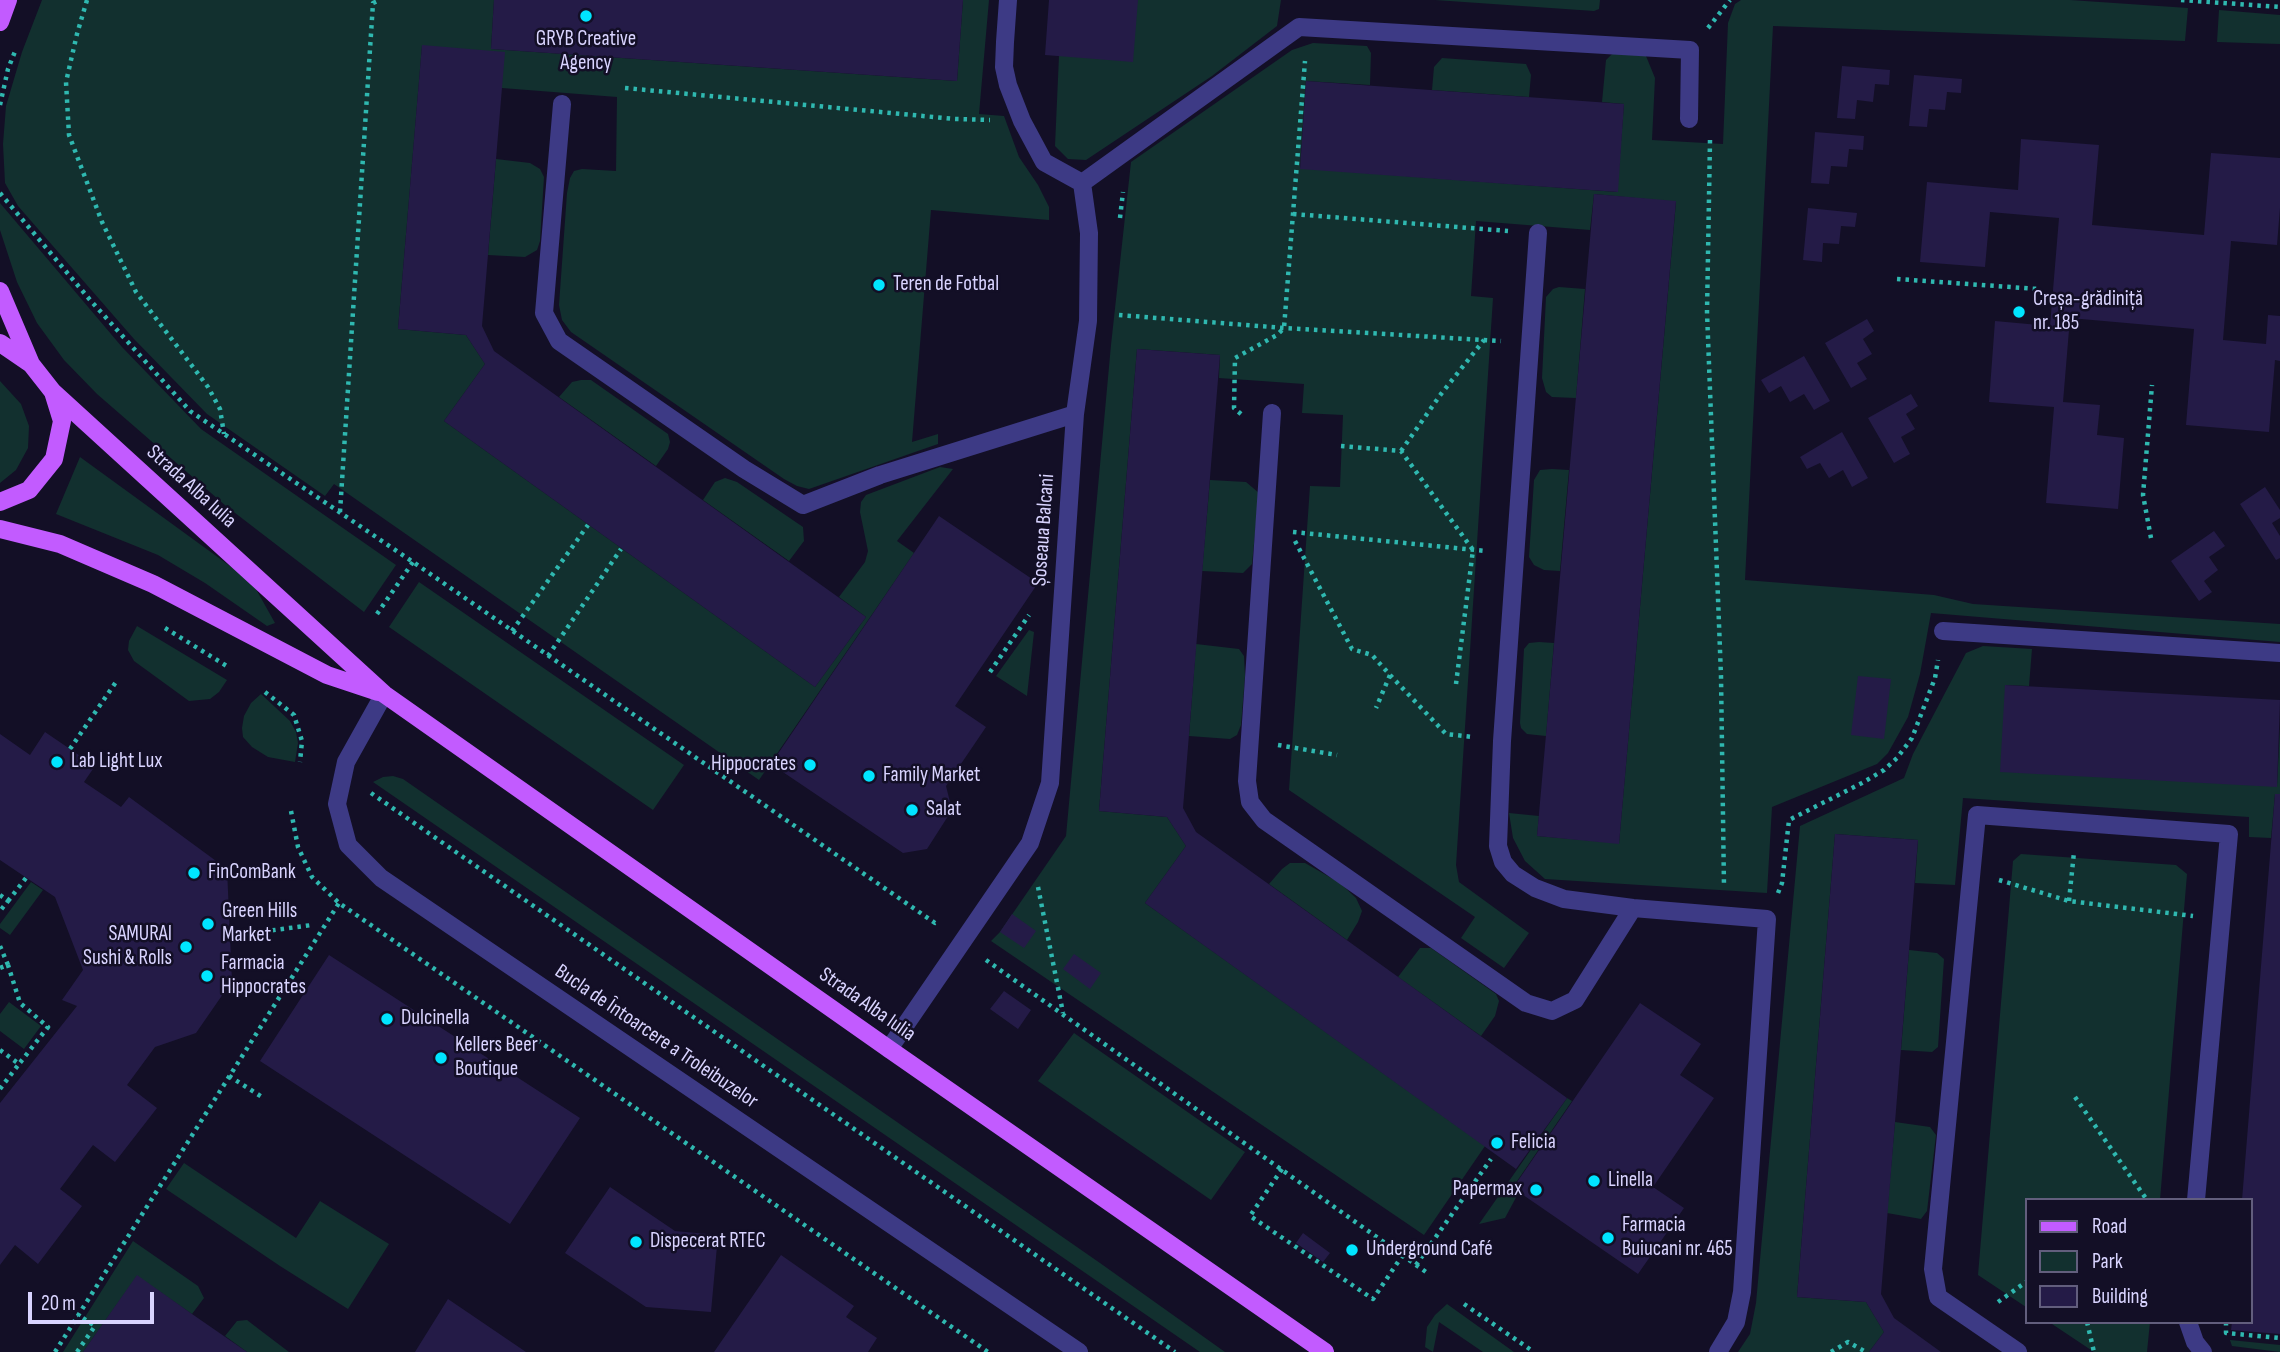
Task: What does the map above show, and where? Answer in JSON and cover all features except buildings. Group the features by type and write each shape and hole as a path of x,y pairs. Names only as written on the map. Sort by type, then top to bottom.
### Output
{"main road":[{"path":"0,22 8,0"},
{"name":"Strada Alba Iulia","path":"0,291 31,364 53,392 384,694 1325,1352"},
{"path":"0,343 31,364"},
{"path":"0,502 29,490 54,459 62,421 53,392"},
{"name":"Strada Alba Iulia","path":"0,528 60,544 130,574 327,675 384,694"}],"lane":[{"path":"1008,0 1004,66 1008,85 1022,121 1044,163 1082,183 1299,27 1690,50 1689,119"},
{"path":"562,104 544,313 559,341 744,469 803,505 880,475 1075,414"},
{"name":"Șoseaua Balcani","path":"889,1049 1030,843 1049,783 1075,414 1088,321 1089,233 1082,183"},
{"path":"1538,233 1502,741 1498,846 1503,862 1513,874 1535,888 1564,899 1633,908 1766,919 1742,1292 1736,1322 1717,1352"},
{"path":"1272,413 1247,781 1250,802 1264,820 1526,1003 1552,1011 1575,1000 1633,908"},
{"path":"1943,631 2280,653"},
{"name":"Bucla de Întoarcere a Troleibuzelor","path":"384,694 346,762 337,804 348,845 381,878 1079,1352"},
{"path":"2018,1352 1938,1297 1933,1269 1977,815 2229,834 2196,1198"},
{"path":"2189,1324 2195,1342 2203,1352"}],"path":[{"path":"87,0 66,82 69,135 102,222 136,292 208,387 220,409 224,435"},
{"path":"340,513 371,2 380,0"},
{"path":"2181,0 2280,7"},
{"path":"1270,439 1234,408 1236,358 1277,335 1284,328 1308,28"},
{"path":"625,88 982,120"},
{"path":"1689,119 1710,138 1707,312 1721,676 1725,916"},
{"path":"0,193 91,301 190,411 935,923 944,915"},
{"path":"1293,214 1538,233"},
{"path":"1897,279 2038,289"},
{"path":"1111,314 1284,328 1530,342"},
{"path":"1401,451 1484,340"},
{"path":"2151,538 2143,495 2152,385"},
{"path":"1341,446 1401,451 1473,550 1456,684"},
{"path":"512,631 588,525"},
{"path":"1502,741 1446,734 1372,654 1352,649 1290,531 1515,555"},
{"path":"548,656 621,549"},
{"path":"377,614 413,562"},
{"path":"990,672 1032,610"},
{"path":"154,622 230,667"},
{"path":"1766,919 1782,883 1789,820 1862,783 1884,770 1897,758 1912,738 1935,678 1943,631"},
{"path":"1376,708 1390,675"},
{"path":"70,749 118,679"},
{"path":"265,692 294,715 302,741 300,762"},
{"path":"1250,740 1337,755"},
{"path":"369,792 1175,1352"},
{"path":"291,811 298,847 312,877 339,903 988,1352"},
{"path":"2069,901 2077,823"},
{"path":"1971,872 2069,901 2221,919"},
{"path":"1035,874 1064,1014"},
{"path":"0,911 26,878"},
{"path":"0,895 8,901"},
{"path":"55,1352 339,903"},
{"path":"230,936 312,925"},
{"path":"0,946 20,1003 48,1027 0,1089"},
{"path":"976,953 1426,1272"},
{"path":"0,968 8,965"},
{"path":"0,1050 19,1064"},
{"path":"229,1076 262,1097"},
{"path":"2076,1097 2146,1197"},
{"path":"1416,1265 1491,1159"},
{"path":"1282,1169 1251,1216 1373,1299 1402,1255"},
{"path":"1464,1304 1534,1352"},
{"path":"77,1352 95,1326 78,1315"},
{"path":"2087,1324 2094,1352"},
{"path":"2226,1324 2225,1333 2280,1338"},
{"path":"1830,1352 1848,1342 1866,1352"}],"green space":[{"path":"42,0 494,0 491,49 957,81 963,0 989,0 979,114 1004,116 1019,157 1049,207 1049,220 931,210 912,442 938,434 938,444 809,489 784,479 571,332 562,320 559,305 570,178 574,171 582,169 616,171 617,97 502,88 422,46 398,329 466,335 485,364 444,421 815,687 866,617 839,597 865,562 868,551 860,512 861,502 866,495 940,467 953,469 897,541 914,553 759,780 334,484 325,496 207,414 134,339 18,206 5,183 3,144 6,106 22,52"},
{"path":"1138,0 1281,0 1277,26 1212,76 1086,160 1068,159 1055,146 1059,56"},
{"path":"1435,0 1600,0 1599,9 1594,11"},
{"path":"1741,0 2070,0 2188,8 2185,41 1773,26 1745,580 1934,595 1973,604 2280,624 2280,642 1931,613 1920,674 1908,717 1888,753 1877,764 1772,807 1767,893 1545,879 1525,861 1513,838 1509,813 1539,816 1537,836 1619,843 1676,202 1594,194 1590,230 1476,221 1471,296 1493,298 1456,865 1459,882 1529,933 1504,968 1461,938 1475,917 1289,790 1310,486 1340,487 1343,415 1302,413 1304,384 1219,378 1220,355 1137,349 1099,811 1167,817 1186,846 1145,903 1485,1146 1424,1235 991,941 1066,836 1111,345 1131,162 1292,50 1313,43 1367,46 1371,53 1370,85 1306,81 1300,168 1617,192 1624,104 1602,102 1606,60 1613,53 1646,56 1655,78 1652,140 1723,144 1728,23 1735,4"},
{"path":"2219,10 2280,15 2280,44 2217,42"},
{"path":"1442,58 1526,64 1531,75 1529,97 1432,90 1434,67"},
{"path":"496,159 530,163 540,169 544,177 540,241 537,250 525,257 488,255"},
{"path":"0,203 122,347 201,429 396,565 364,612 226,506 97,394 64,360 37,323 17,282 0,230"},
{"path":"1559,287 1585,289 1576,398 1552,397 1546,392 1542,378 1546,297"},
{"path":"591,380 668,434 668,449 656,466 559,397 572,382"},
{"path":"0,381 21,404 29,426 28,448 16,470 0,483"},
{"path":"80,457 252,582 275,623 267,626 205,583 158,555 56,514"},
{"path":"1540,470 1569,470 1560,571 1544,570 1534,565 1529,557 1534,480"},
{"path":"725,478 737,482 803,527 804,541 789,561 703,500 715,482"},
{"path":"1210,480 1246,482 1259,493 1252,564 1243,573 1202,571"},
{"path":"419,582 684,765 653,810 389,627"},
{"path":"137,626 227,680 219,692 210,699 189,701 134,661 128,650 129,641"},
{"path":"1029,630 1034,632 1027,696 996,676"},
{"path":"1529,643 1554,643 1546,736 1527,734 1520,723 1524,649"},
{"path":"1196,644 1239,649 1244,656 1241,725 1237,735 1230,739 1189,736"},
{"path":"1983,646 2032,649 2029,686 2005,685 2277,786 2280,728 2280,794 2275,794 2271,838 2249,837 2249,817 1963,798 1955,885 1915,883 1918,840 1835,834 1797,1297 1866,1302 1884,1332 1869,1352 1738,1352 1750,1334 1756,1303 1800,826 1904,778 1913,754 1966,653"},
{"path":"261,694 290,721 296,732 298,743 295,762 268,757 252,747 243,737 244,716 251,703"},
{"path":"393,776 403,779 1225,1352 1200,1352 373,782"},
{"path":"2021,854 2176,865 2187,874 2160,1198 2024,1198 2024,1306 1978,1275 2013,861"},
{"path":"1290,863 1305,863 1340,883 1356,898 1362,911 1347,940 1269,884"},
{"path":"31,882 43,890 10,935 0,928 0,924"},
{"path":"1420,948 1431,948 1496,994 1499,1001 1495,1016 1481,1036 1398,977"},
{"path":"1909,950 1937,953 1944,959 1938,1047 1932,1052 1901,1050"},
{"path":"9,1002 41,1026 24,1049 0,1031 0,1014"},
{"path":"1074,1033 1245,1152 1211,1200 1038,1081"},
{"path":"1567,1098 1572,1101 1513,1187 1519,1192 1505,1218 1479,1224"},
{"path":"1895,1122 1930,1127 1936,1135 1927,1211 1921,1219 1887,1213"},
{"path":"184,1163 296,1238 320,1201 389,1244 348,1309 166,1189"},
{"path":"133,1241 198,1286 204,1298 192,1314 137,1276 83,1352 63,1352"},
{"path":"1447,1304 1514,1352 1483,1352 1439,1322 1433,1352 1425,1347 1427,1327"},
{"path":"247,1320 289,1352 247,1352 225,1336 237,1321"},
{"path":"2052,1324 2150,1324 2147,1352 2094,1352"},
{"path":"2230,1340 2280,1345 2280,1352 2232,1346"}],"place":[{"name":"GRYB Creative Agency","path":"586,16"},
{"name":"Teren de Fotbal","path":"879,285"},
{"name":"Creșa-grădiniță nr. 185","path":"2019,312"},
{"name":"Lab Light Lux","path":"57,762"},
{"name":"Hippocrates","path":"810,765"},
{"name":"Family Market","path":"869,776"},
{"name":"Salat","path":"912,810"},
{"name":"FinComBank","path":"194,873"},
{"name":"Green Hills Market","path":"208,924"},
{"name":"SAMURAI Sushi & Rolls","path":"186,947"},
{"name":"Farmacia Hippocrates","path":"207,976"},
{"name":"Dulcinella","path":"387,1019"},
{"name":"Kellers Beer Boutique","path":"441,1058"},
{"name":"Felicia","path":"1497,1143"},
{"name":"Linella","path":"1594,1181"},
{"name":"Papermax","path":"1536,1190"},
{"name":"Farmacia Buiucani nr. 465","path":"1608,1238"},
{"name":"Dispecerat RTEC","path":"636,1242"},
{"name":"Underground Café","path":"1352,1250"}]}
